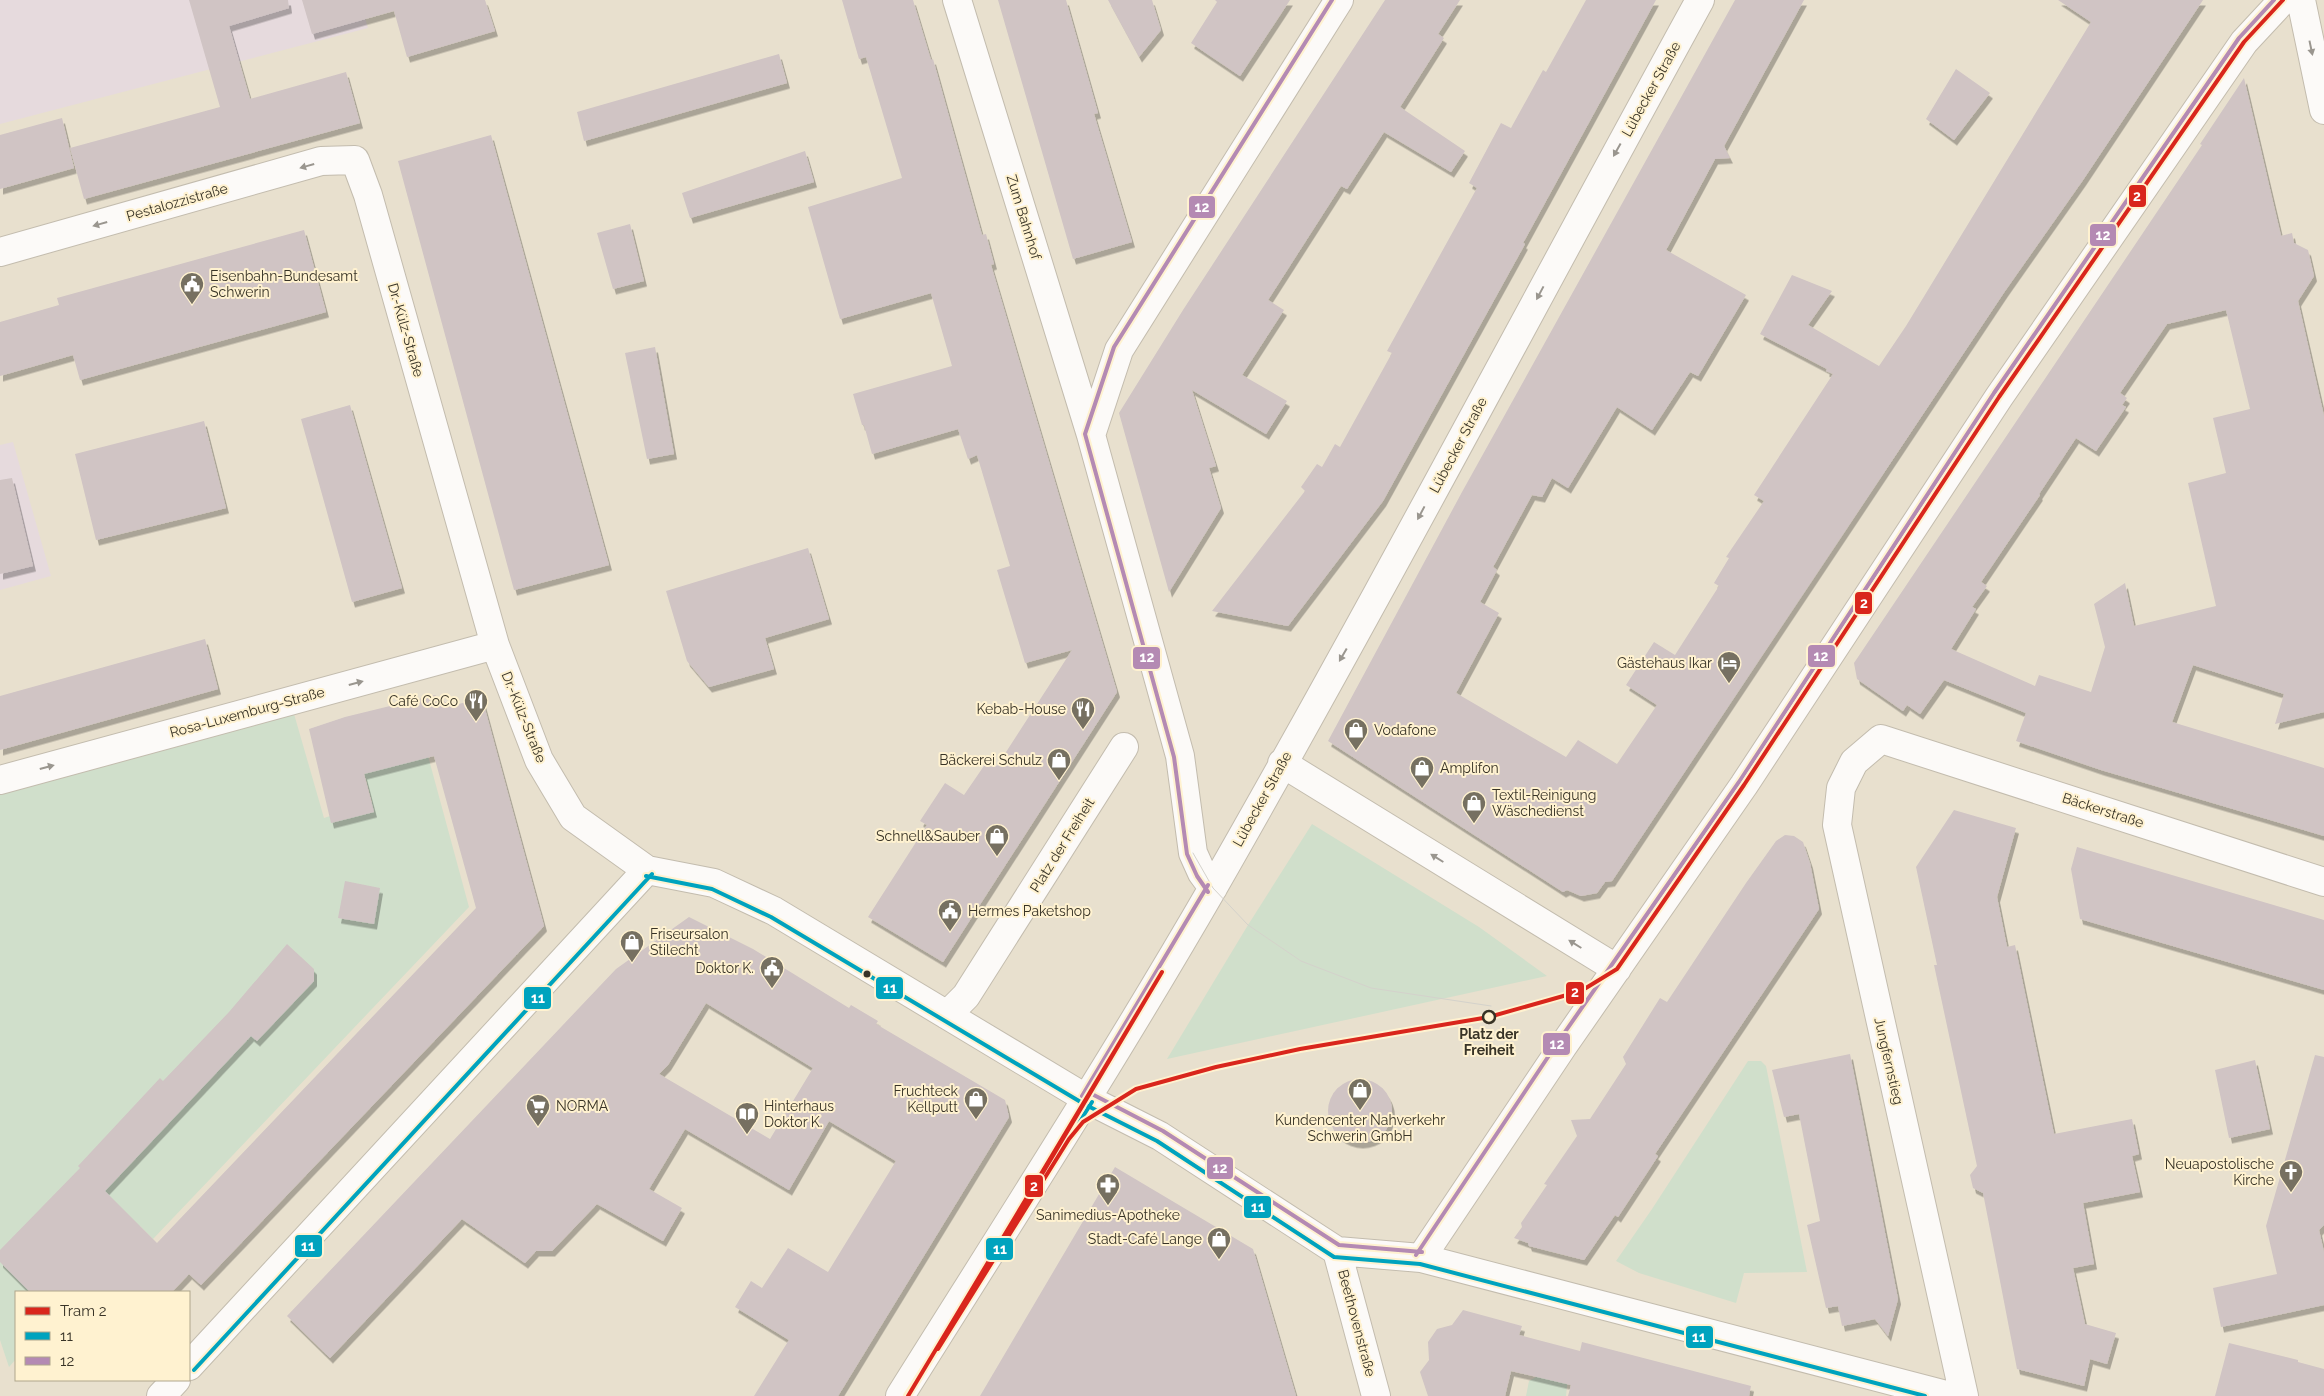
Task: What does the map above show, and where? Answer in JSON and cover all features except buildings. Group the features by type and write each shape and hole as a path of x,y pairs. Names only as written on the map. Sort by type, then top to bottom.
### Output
{"street":[{"name":"Zum Bahnhof","path":"957,0 1091,435 1180,756 1193,853 1202,873 1213,888"},
{"path":"1091,435 1119,350 1339,0"},
{"name":"Lübecker Straße","path":"900,1396 1087,1099 1213,888 1362,622 1700,0"},
{"path":"1421,1258 1744,785 1999,397 2244,42 2283,0"},
{"path":"2301,0 2324,110"},
{"name":"Pestalozzistraße","path":"0,252 322,161 355,160"},
{"name":"Dr.-Külz-Straße","path":"355,160 368,195 495,645 539,760 574,817 647,870 714,883 774,911 1087,1099"},
{"name":"Rosa-Luxemburg-Straße","path":"0,780 495,645"},
{"name":"Bäckerstraße","path":"1881,739 2324,882"},
{"name":"Jungfernstieg","path":"1881,739 1854,762 1841,788 1836,825 1964,1396"},
{"name":"Platz der Freiheit","path":"947,1015 966,996 1124,747"},
{"path":"1282,763 1616,970"},
{"path":"190,1365 647,870"},
{"path":"1087,1099 1160,1136 1337,1251 1421,1258 1950,1396"},
{"name":"Beethovenstraße","path":"1337,1251 1376,1396"},
{"path":"161,1396 175,1381"}],"shaded area":[{"path":"0,0 360,0 368,28 0,124"},
{"path":"13,442 51,576 0,590 0,445"}],"green space":[{"path":"290,700 324,818 372,802 364,773 428,756 469,907 153,1239 140,1226 79,1291 15,1291 15,1360 9,1367 0,1340 0,780"},
{"path":"1312,824 1479,927 1547,976 1167,1059"},
{"path":"1748,1061 1761,1061 1766,1066 1807,1272 1744,1273 1736,1303 1639,1273 1616,1261"},
{"path":"1570,1358 1566,1396 1526,1396 1529,1381"}],"tram line":[{"name":"2","path":"908,1396 1162,972 938,1349 1069,1139 1083,1122 1136,1089 1216,1067 1300,1049 1489,1017 1581,991 1617,969 1744,785 1999,397 2244,42 2283,0"},
{"path":"1193,853 1213,888 1248,925 1301,961 1371,988 1491,1006"}],"transit line":[{"name":"12","path":"1208,892 1197,876 1187,854 1174,757 1085,434 1114,347 1332,0"},
{"name":"12","path":"1416,1255 1558,1042 1739,782 1994,393 2239,38 2274,0"},
{"name":"11","path":"194,1370 652,874"},
{"name":"11","path":"646,876 712,889 771,917 1084,1104 1157,1141 1334,1257 1420,1264 1925,1396"},
{"name":"12","path":"1082,1096 1208,885"},
{"name":"12","path":"1090,1093 1163,1131 1339,1245 1422,1252"},
{"name":"11","path":"907,1396 1092,1102"}],"place":[{"name":"Eisenbahn-Bundesamt Schwerin","path":"192,305"},
{"name":"Gästehaus Ikar","path":"1729,684"},
{"name":"Café CoCo","path":"476,722"},
{"name":"Kebab-House","path":"1083,730"},
{"name":"Vodafone","path":"1356,751"},
{"name":"Bäckerei Schulz","path":"1059,781"},
{"name":"Amplifon","path":"1422,789"},
{"name":"Textil-Reinigung Wäschedienst","path":"1474,824"},
{"name":"Schnell&Sauber","path":"997,857"},
{"name":"Hermes Paketshop","path":"950,932"},
{"name":"Friseursalon Stilecht","path":"632,963"},
{"name":"Doktor K.","path":"772,989"},
{"name":"Platz der Freiheit","path":"1489,1017"},
{"name":"Kundencenter Nahverkehr Schwerin GmbH","path":"1360,1111"},
{"name":"Fruchteck Kellputt","path":"976,1120"},
{"name":"NORMA","path":"538,1127"},
{"name":"Hinterhaus Doktor K.","path":"747,1135"},
{"name":"Neuapostolische Kirche","path":"2291,1193"},
{"name":"Sanimedius-Apotheke","path":"1108,1206"},
{"name":"Stadt-Café Lange","path":"1219,1260"}]}
